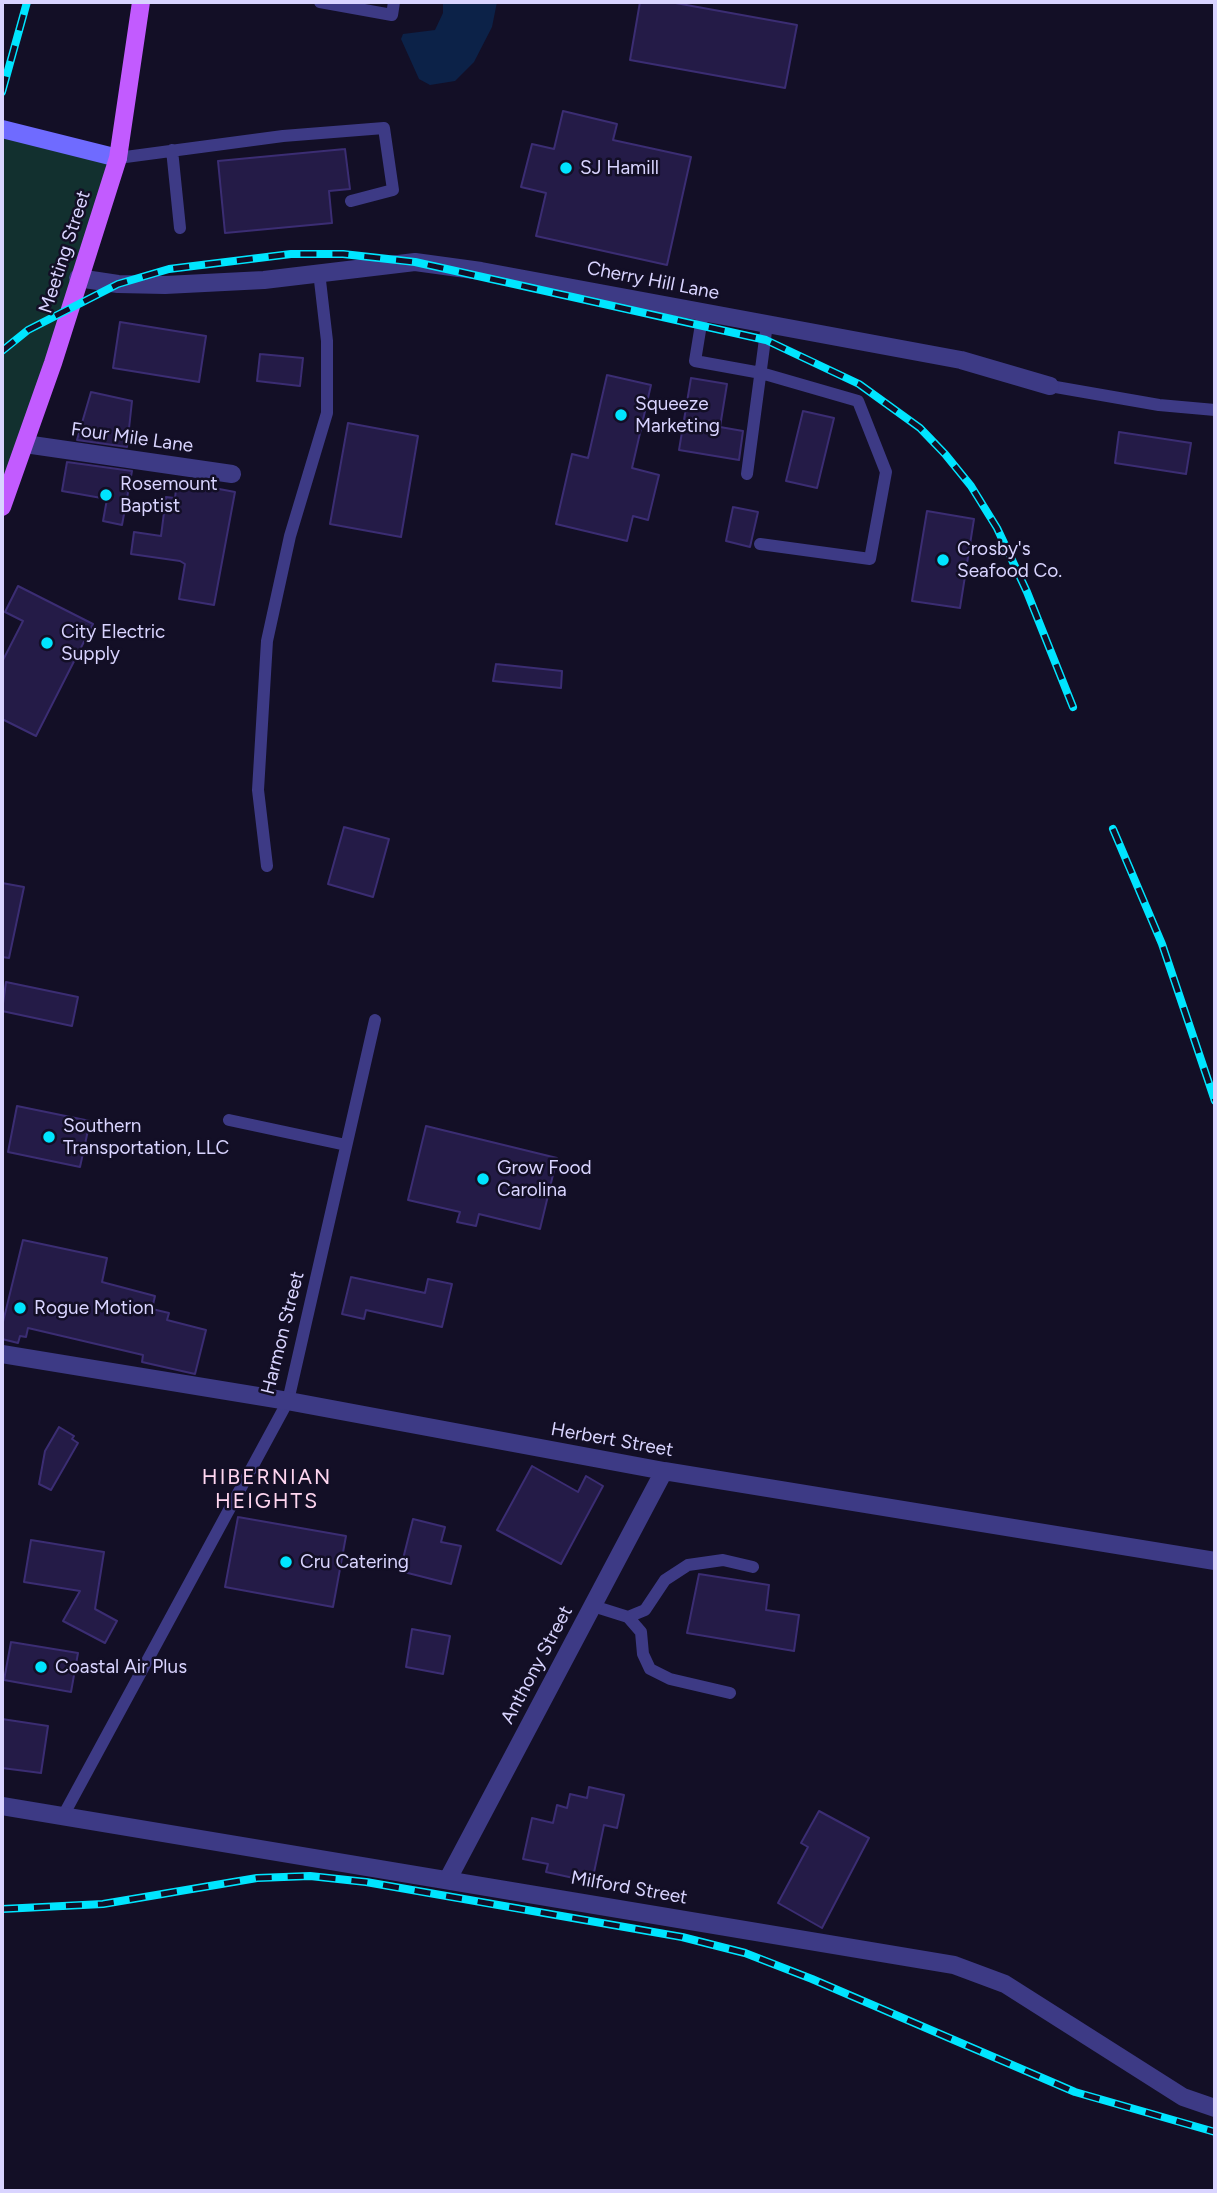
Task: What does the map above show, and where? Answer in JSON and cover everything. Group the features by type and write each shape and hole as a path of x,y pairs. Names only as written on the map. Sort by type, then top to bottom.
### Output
{"main road":[{"name":"Meeting Street","path":"2,507 118,158 141,2"}],"street":[{"path":"2,129 118,158"},
{"name":"Cherry Hill Lane","path":"78,278 118,284 165,285 264,280 415,262 481,271 961,360 1050,386"},
{"name":"Four Mile Lane","path":"25,444 232,474"},
{"name":"Herbert Street","path":"2,1354 288,1401 664,1471 1215,1560"},
{"name":"Anthony Street","path":"448,1879 664,1471"},
{"name":"Milford Street","path":"2,1806 954,1965 1005,1983 1183,2097 1215,2108"}],"lane":[{"path":"320,2 392,15 394,2"},
{"path":"118,158 283,136 384,128 393,190 351,201"},
{"path":"172,150 180,228"},
{"path":"267,866 258,790 267,642 290,536 327,412 327,341 319,272"},
{"path":"704,312 695,361 761,373 858,401 886,472 870,559 760,544"},
{"path":"747,474 767,324"},
{"name":"Cherry Hill Lane","path":"1050,386 1158,405 1215,410"},
{"name":"Harmon Street","path":"63,1816 288,1401 375,1020"},
{"path":"229,1120 346,1145"},
{"path":"628,1617 645,1610 665,1580 688,1566 723,1560 753,1567"},
{"path":"593,1606 628,1617 640,1632 643,1654 650,1668 670,1679 730,1693"}],"green space":[{"path":"2,129 118,158 2,507"}],"water":[{"path":"443,2 497,2 492,27 474,62 455,81 430,85 419,79 401,39 403,34 435,30 443,13"}],"building":[{"path":"640,2 670,2 797,25 785,88 630,60"},
{"path":"563,111 617,124 613,140 691,157 667,265 536,236 546,193 521,187 532,144 554,149"},
{"path":"345,149 350,189 329,191 332,223 225,233 218,161"},
{"path":"120,322 206,336 199,382 113,368"},
{"path":"260,354 303,358 300,386 257,381"},
{"path":"607,375 651,385 632,468 659,475 648,520 633,516 627,541 556,524 572,454 588,458"},
{"path":"691,378 727,384 720,427 743,431 739,460 679,450"},
{"path":"91,392 132,401 127,447 77,440"},
{"path":"803,411 834,418 817,488 786,481"},
{"path":"348,423 418,436 401,537 330,524"},
{"path":"1119,432 1191,443 1186,474 1115,463"},
{"name":"Rosemount Baptist","path":"67,462 132,471 122,525 103,521 107,499 62,491"},
{"path":"177,481 235,492 214,605 179,599 185,564 131,554 134,532 161,536 166,497 175,498"},
{"path":"733,507 758,512 750,547 726,541"},
{"name":"Crosby's Seafood Co.","path":"927,511 974,519 960,608 912,601"},
{"name":"City Electric Supply","path":"18,586 93,624 36,736 2,719 2,662 23,621 5,612"},
{"path":"496,664 562,671 561,688 493,681"},
{"path":"344,827 389,839 373,897 328,884"},
{"path":"2,883 24,887 9,958 2,957"},
{"path":"6,982 78,997 72,1026 2,1011"},
{"name":"Southern Transportation, LLC","path":"17,1106 90,1121 80,1167 8,1152"},
{"name":"Grow Food Carolina","path":"426,1126 557,1158 540,1229 479,1214 476,1226 457,1222 460,1212 408,1200"},
{"path":"23,1240 107,1258 102,1282 155,1296 152,1309 169,1313 167,1320 206,1330 195,1374 142,1362 143,1355 28,1328 26,1337 20,1336 18,1343 2,1339 2,1326"},
{"path":"351,1277 425,1293 428,1279 452,1284 442,1327 366,1310 364,1319 342,1314"},
{"path":"59,1427 74,1436 72,1439 78,1443 51,1490 39,1484 45,1451"},
{"path":"532,1466 578,1492 586,1476 603,1486 561,1564 497,1530"},
{"name":"Cru Catering","path":"238,1517 346,1536 333,1607 225,1587"},
{"path":"413,1519 445,1527 441,1542 461,1546 451,1584 400,1571"},
{"path":"31,1540 104,1552 95,1609 117,1621 105,1643 63,1621 80,1591 24,1582"},
{"path":"699,1574 769,1585 766,1610 799,1615 794,1651 687,1633"},
{"path":"412,1629 450,1636 443,1674 406,1667"},
{"name":"Coastal Air Plus","path":"11,1642 78,1653 71,1692 4,1680"},
{"path":"2,1719 48,1726 41,1773 2,1768"},
{"path":"589,1787 624,1795 617,1828 604,1825 592,1882 546,1872 548,1864 523,1859 532,1818 553,1823 557,1805 567,1808 570,1794 587,1798"},
{"path":"819,1811 869,1838 822,1928 778,1903 808,1847 801,1843"}],"railway":[{"path":"2,92 27,2"},
{"path":"2,351 28,330 118,284 169,269 291,254 343,254 415,262 766,340 859,384 920,428 945,454 971,486 997,528 1027,592 1073,707"},
{"path":"1113,829 1162,944 1215,1101"},
{"path":"2,1909 103,1904 257,1878 310,1876 366,1882 682,1937 745,1953 812,1979 1075,2092 1215,2132"}],"place":[{"name":"SJ Hamill","path":"566,168"},
{"name":"Squeeze Marketing","path":"621,415"},
{"name":"Rosemount Baptist","path":"106,495"},
{"name":"Crosby's Seafood Co.","path":"943,560"},
{"name":"City Electric Supply","path":"47,643"},
{"name":"Southern Transportation, LLC","path":"49,1137"},
{"name":"Grow Food Carolina","path":"483,1179"},
{"name":"Rogue Motion","path":"20,1308"},
{"name":"Cru Catering","path":"286,1562"},
{"name":"Coastal Air Plus","path":"41,1667"}],"district":[{"name":"HIBERNIAN HEIGHTS","path":"267,1490"}]}
